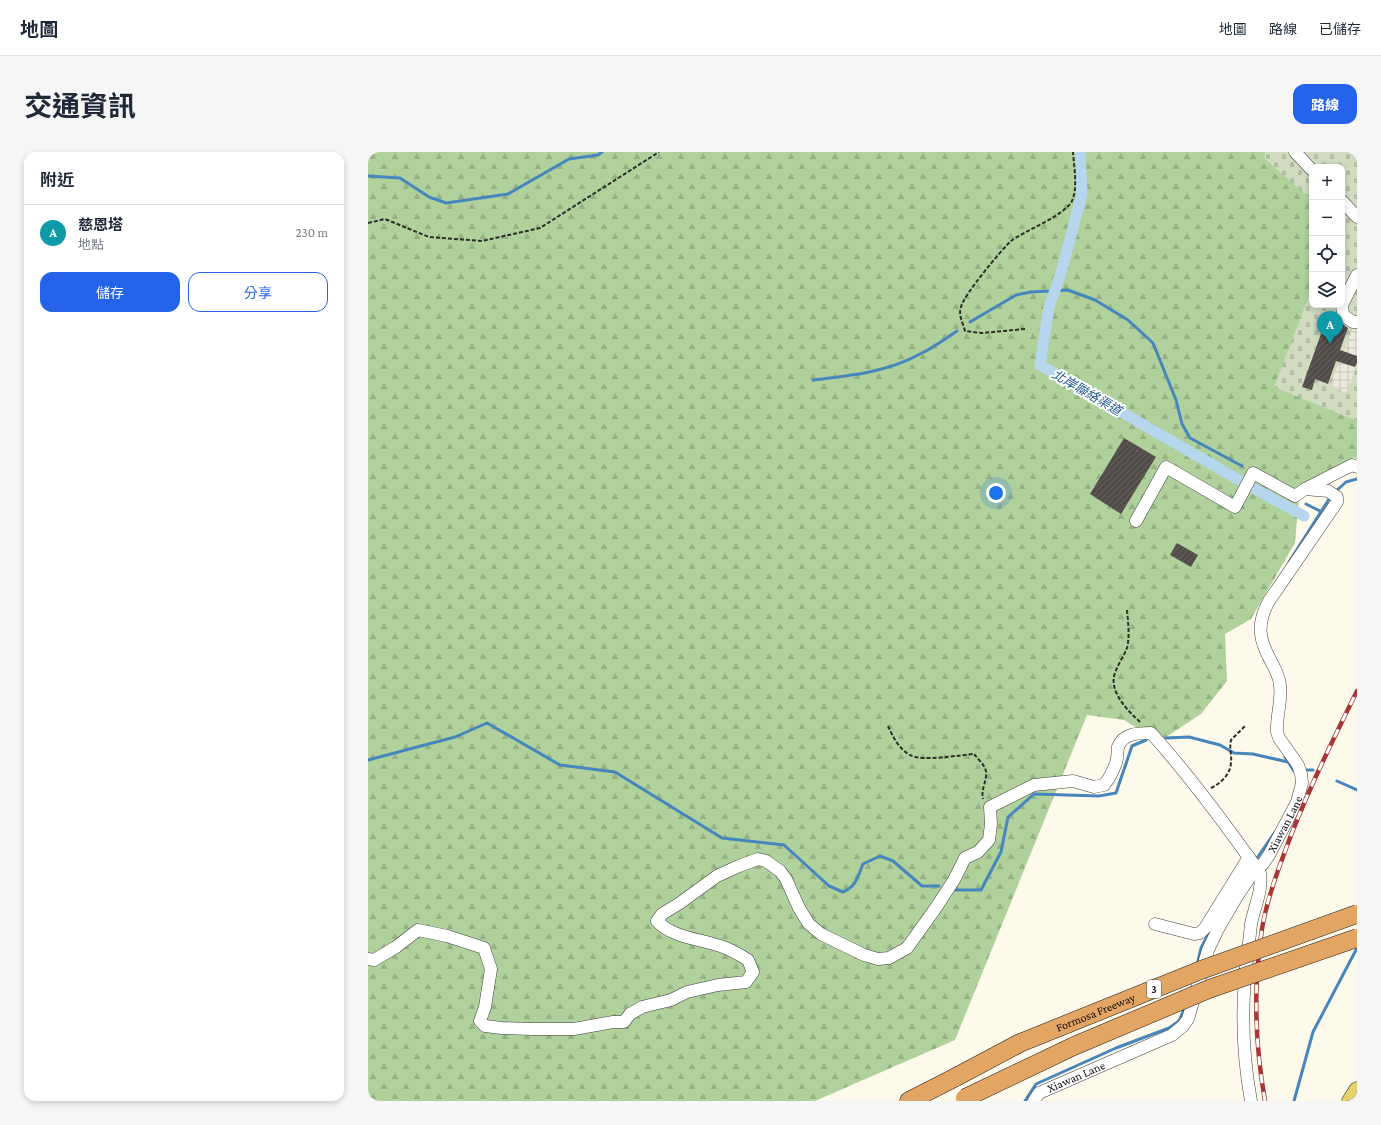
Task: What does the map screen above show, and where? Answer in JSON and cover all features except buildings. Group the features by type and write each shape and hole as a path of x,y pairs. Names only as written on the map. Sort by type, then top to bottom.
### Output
{"highway":[{"name":"Formosa Freeway","path":"909,1101 1020,1043 1201,970 1357,914"},
{"name":"Formosa Freeway","path":"962,1099 1074,1046 1209,989 1357,938"}],"main road":[{"path":"1350,1101 1357,1090"}],"street":[{"path":"1295,152 1309,167"},
{"path":"1345,204 1357,217"},
{"path":"1357,275 1342,305 1343,315 1353,322 1357,322"},
{"path":"1136,521 1166,467 1235,507 1253,473 1295,496 1352,466 1357,467"},
{"name":"Xiawan Lane","path":"1034,1101 1039,1093 1172,1035 1183,1026 1191,1011 1208,950 1236,898 1256,868 1263,864 1297,802 1302,783 1300,770 1279,738 1277,732 1281,694 1280,684 1278,674 1261,640 1261,621 1264,610 1269,601 1337,502 1332,494 1305,490"},
{"path":"368,959 374,960 418,930 447,936 484,948 492,969 485,1007 480,1021 485,1026 502,1028 574,1029 613,1022 624,1022 630,1014 642,1006 671,1000 687,992 718,985 746,982 753,972 748,960 722,946 675,934 663,927 657,921 662,914 680,903 716,876 758,859 766,861 780,871 786,879 794,898 809,924 821,934 864,955 878,959 889,958 907,948 950,886 965,858 978,852 989,840 991,824 990,807 1034,785 1073,781 1094,787 1104,785 1111,776 1119,746 1126,737 1137,733 1151,733 1173,757 1202,794 1260,873 1261,880 1245,968 1244,1052 1251,1101"},
{"path":"1154,924 1194,934 1200,933 1205,928 1249,858"}],"path":[{"path":"368,223 385,219 429,237 482,241 540,228 659,152"},
{"path":"1025,329 982,333 965,331 961,318 961,307 966,296 1010,242 1062,212 1071,201 1075,189 1073,152"},
{"path":"1127,610 1129,635 1127,648 1114,674 1115,692 1131,713 1151,733"},
{"path":"888,726 894,739 901,748 910,755 922,758 974,754 985,768 987,776 982,789 982,798 990,807"},
{"path":"1202,794 1219,784 1227,775 1231,764 1231,740 1245,726"}],"green space":[{"path":"368,152 1357,152 1357,459 1354,458 1300,486 1295,543 1251,619 1225,634 1227,681 1201,714 1160,741 1124,720 1087,715 955,1040 815,1101 368,1101"},
{"path":"1265,152 1357,152 1357,421 1274,387 1309,296 1309,308 1345,308 1345,164 1309,164 1309,197 1265,159"}],"shaded area":[{"path":"1353,328 1357,329 1357,366 1346,393 1330,386"}],"waterway":[{"path":"368,176 400,178 429,197 446,203 508,194 569,159 598,155 602,152"},
{"name":"北岸聯絡渠道","path":"1080,152 1082,194 1061,273 1049,307 1040,365 1239,480"},
{"path":"970,322 1016,295 1031,292 1068,290 1095,300 1128,320 1153,343 1176,400 1182,424 1190,438 1242,466"},
{"path":"813,380 854,375 895,365 925,352 957,331"},
{"path":"1335,492 1346,482 1357,479"},
{"name":"北岸聯絡渠道","path":"1255,489 1304,516"},
{"path":"1289,562 1331,496"},
{"path":"1306,504 1320,511"},
{"path":"368,760 455,737 487,723 560,765 615,772 722,838 784,845 829,886 843,892 854,884 863,864 880,856 893,861 922,886 939,886"},
{"path":"1166,738 1189,737 1220,745 1234,753 1253,754 1288,762"},
{"path":"951,890 981,890 1001,852 1008,817 1034,794 1099,796 1116,793 1132,746 1146,740"},
{"path":"1285,757 1294,771"},
{"path":"1303,770 1313,770"},
{"path":"1337,781 1357,790"},
{"path":"1255,861 1275,832"},
{"path":"1197,965 1201,948 1211,929"},
{"path":"1294,1101 1313,1032 1357,948"},
{"path":"1025,1101 1036,1084 1116,1048 1169,1028 1179,1021 1185,1007"}],"railway":[{"path":"1265,1101 1257,1037 1256,993 1259,950 1266,910 1277,872 1300,812 1357,691"}],"place":[{"name":"慈恩塔","path":"1330,344"}]}
